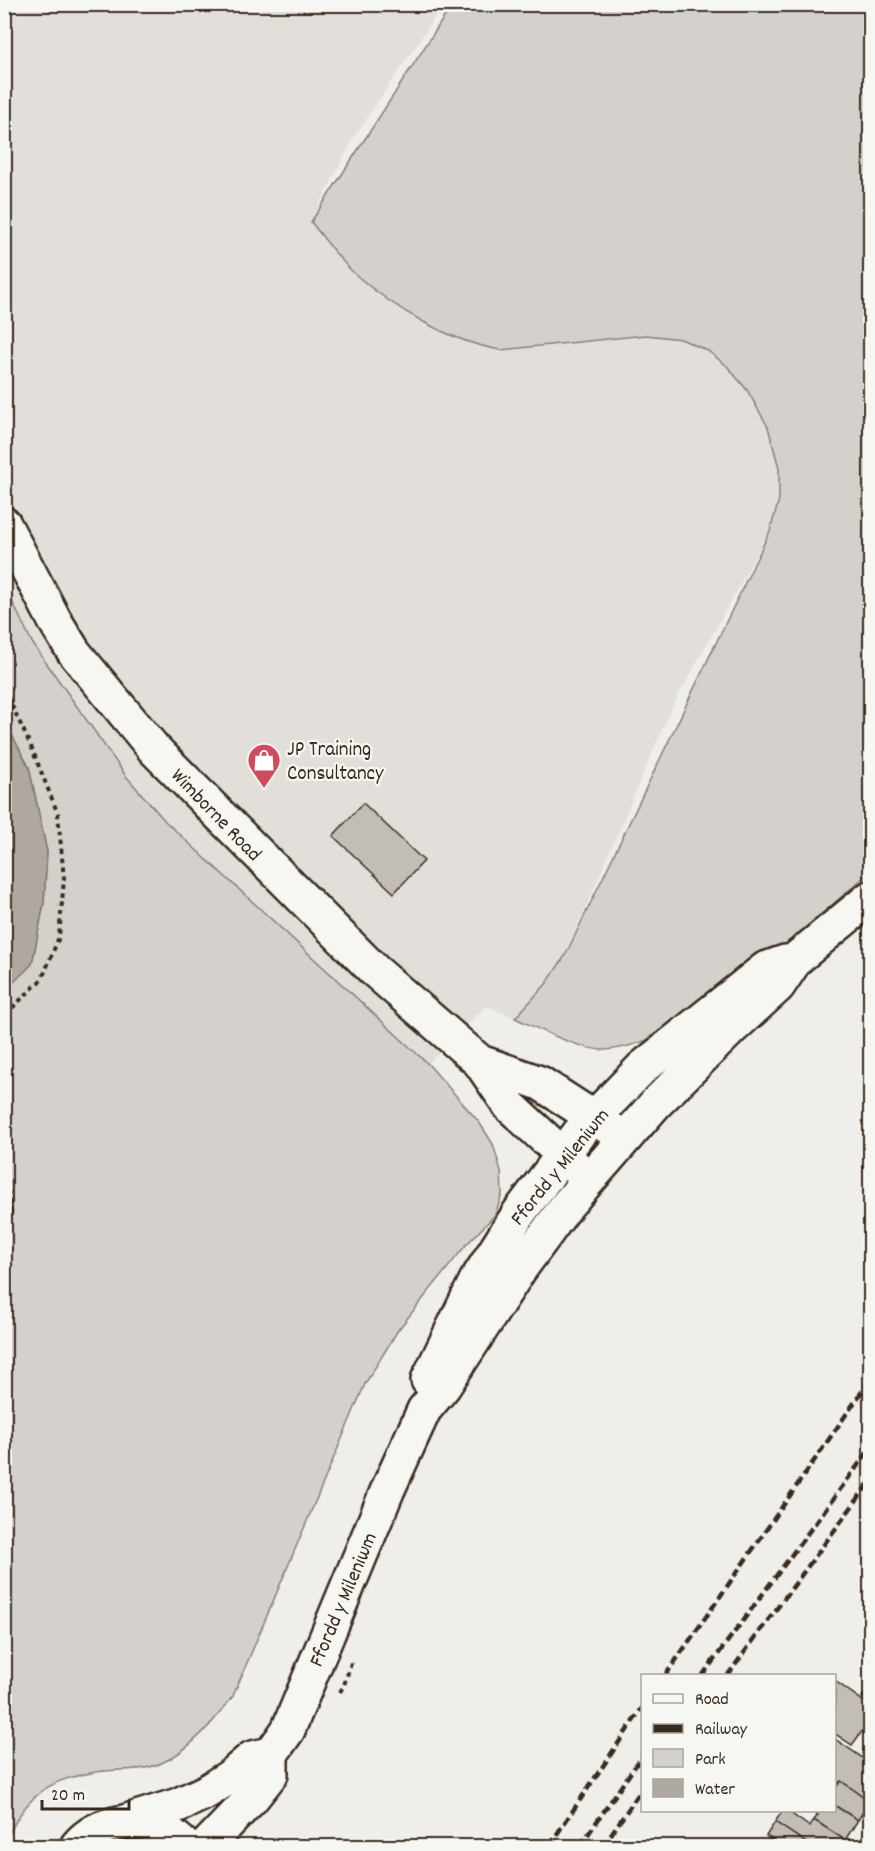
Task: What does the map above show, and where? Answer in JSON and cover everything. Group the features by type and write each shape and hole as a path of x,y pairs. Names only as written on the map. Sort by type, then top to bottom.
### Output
{"street":[{"name":"Wimborne Road","path":"4,524 50,612 74,652 153,749 374,970 480,1062 510,1106 589,1179"},
{"name":"Ffordd y Mileniwm","path":"206,1846 252,1798 271,1774 271,1754 288,1730 388,1489 424,1410 444,1386 520,1269 567,1205 656,1103 778,986 795,959 870,898"},
{"name":"Ffordd y Mileniwm","path":"424,1410 428,1381 476,1281 519,1213 562,1156 594,1118 643,1067 765,969 795,959"},
{"name":"Wimborne Road","path":"480,1062 540,1083 626,1138"},
{"path":"77,1846 101,1827 178,1805 206,1792 231,1776 252,1758 271,1754"},
{"path":"124,1822 146,1823 167,1832 185,1846"}],"path":[{"path":"4,689 30,744 58,814 64,879 59,937 42,980 8,1012 4,1013"},
{"path":"4,1155 11,1213 4,1226"}],"shaded area":[{"path":"5,5 443,5 353,139 311,222 392,303 419,319 480,347 501,350 646,335 681,339 708,351 727,366 747,390 768,426 779,468 779,500 770,531 672,707 565,956 547,983 515,1018 486,1006 428,1064 166,822 126,776 33,644 5,587"}],"green space":[{"path":"452,5 870,5 870,872 786,944 704,1007 658,1035 624,1047 605,1050 584,1047 515,1018 547,983 565,956 770,531 779,500 779,468 768,427 747,390 727,366 708,351 681,339 646,335 501,350 462,340 406,312 371,288 344,263 311,222"},
{"path":"5,587 33,644 126,776 166,822 428,1064 479,1122 493,1144 501,1171 502,1194 495,1215 466,1245 398,1330 365,1384 233,1696 197,1738 162,1763 145,1768 76,1776 53,1784 24,1809 11,1830 5,1846 4,991 32,964 44,903 47,852 29,767 5,722"}],"water":[{"path":"5,722 29,767 47,852 44,903 32,964 5,991"}],"building":[{"path":"363,803 424,861 394,893 333,836"},
{"path":"836,1682 870,1706 870,1736 863,1730 852,1745 836,1734"},
{"path":"870,1685 870,1702 862,1697"},
{"path":"836,1740 870,1763 870,1801 841,1781 839,1783 836,1781"},
{"path":"841,1781 870,1801 858,1820 836,1806 836,1787"},
{"path":"836,1806 858,1820 845,1840 814,1820 818,1815 814,1812 836,1812"},
{"path":"782,1812 789,1812 810,1827 814,1820 845,1840 840,1846 811,1846 775,1822"},
{"path":"775,1822 811,1846 782,1846 766,1836"}],"railway":[{"path":"666,1674 870,1380"},
{"path":"703,1674 870,1449"},
{"path":"728,1674 870,1482"},
{"path":"549,1846 641,1709"},
{"path":"580,1846 641,1757"},
{"path":"603,1846 641,1790"}],"place":[{"name":"JP Training Consultancy","path":"264,789"}]}
